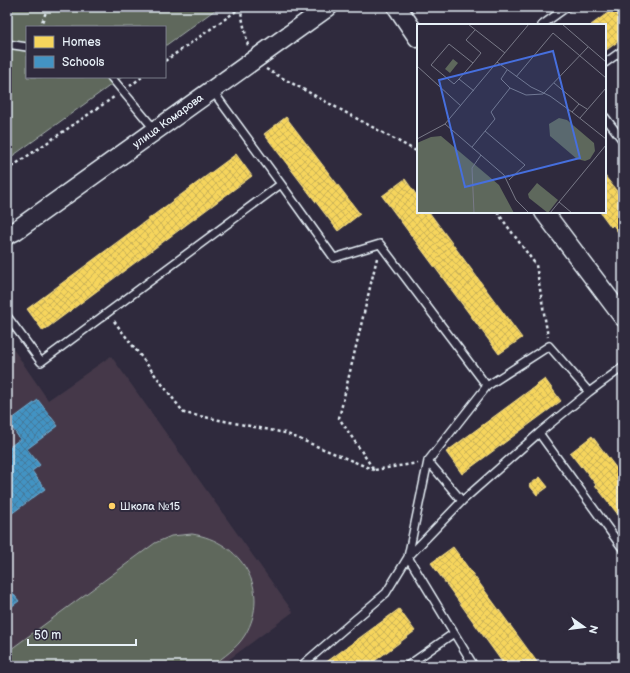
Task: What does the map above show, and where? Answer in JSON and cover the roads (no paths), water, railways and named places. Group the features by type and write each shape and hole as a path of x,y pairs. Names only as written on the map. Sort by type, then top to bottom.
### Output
{"street":[{"name":"улица Комарова","path":"7,235 328,7"},
{"path":"397,7 417,37"},
{"path":"545,213 623,317"}],"lane":[{"path":"543,24 567,7"},
{"path":"7,44 26,48"},
{"path":"606,62 623,50"},
{"path":"112,78 155,130"},
{"path":"212,90 282,184 334,258 380,244 488,386"},
{"path":"606,117 623,141"},
{"path":"7,316 41,362 282,184"},
{"path":"474,666 408,556 428,461 488,386 550,346 589,392"},
{"path":"302,666 386,593 408,556 462,501 539,433 589,392 623,367"},
{"path":"539,433 623,549"},
{"path":"428,461 462,501"},
{"path":"407,666 454,633"}],"place":[{"name":"Школа №15","path":"112,506"}]}
